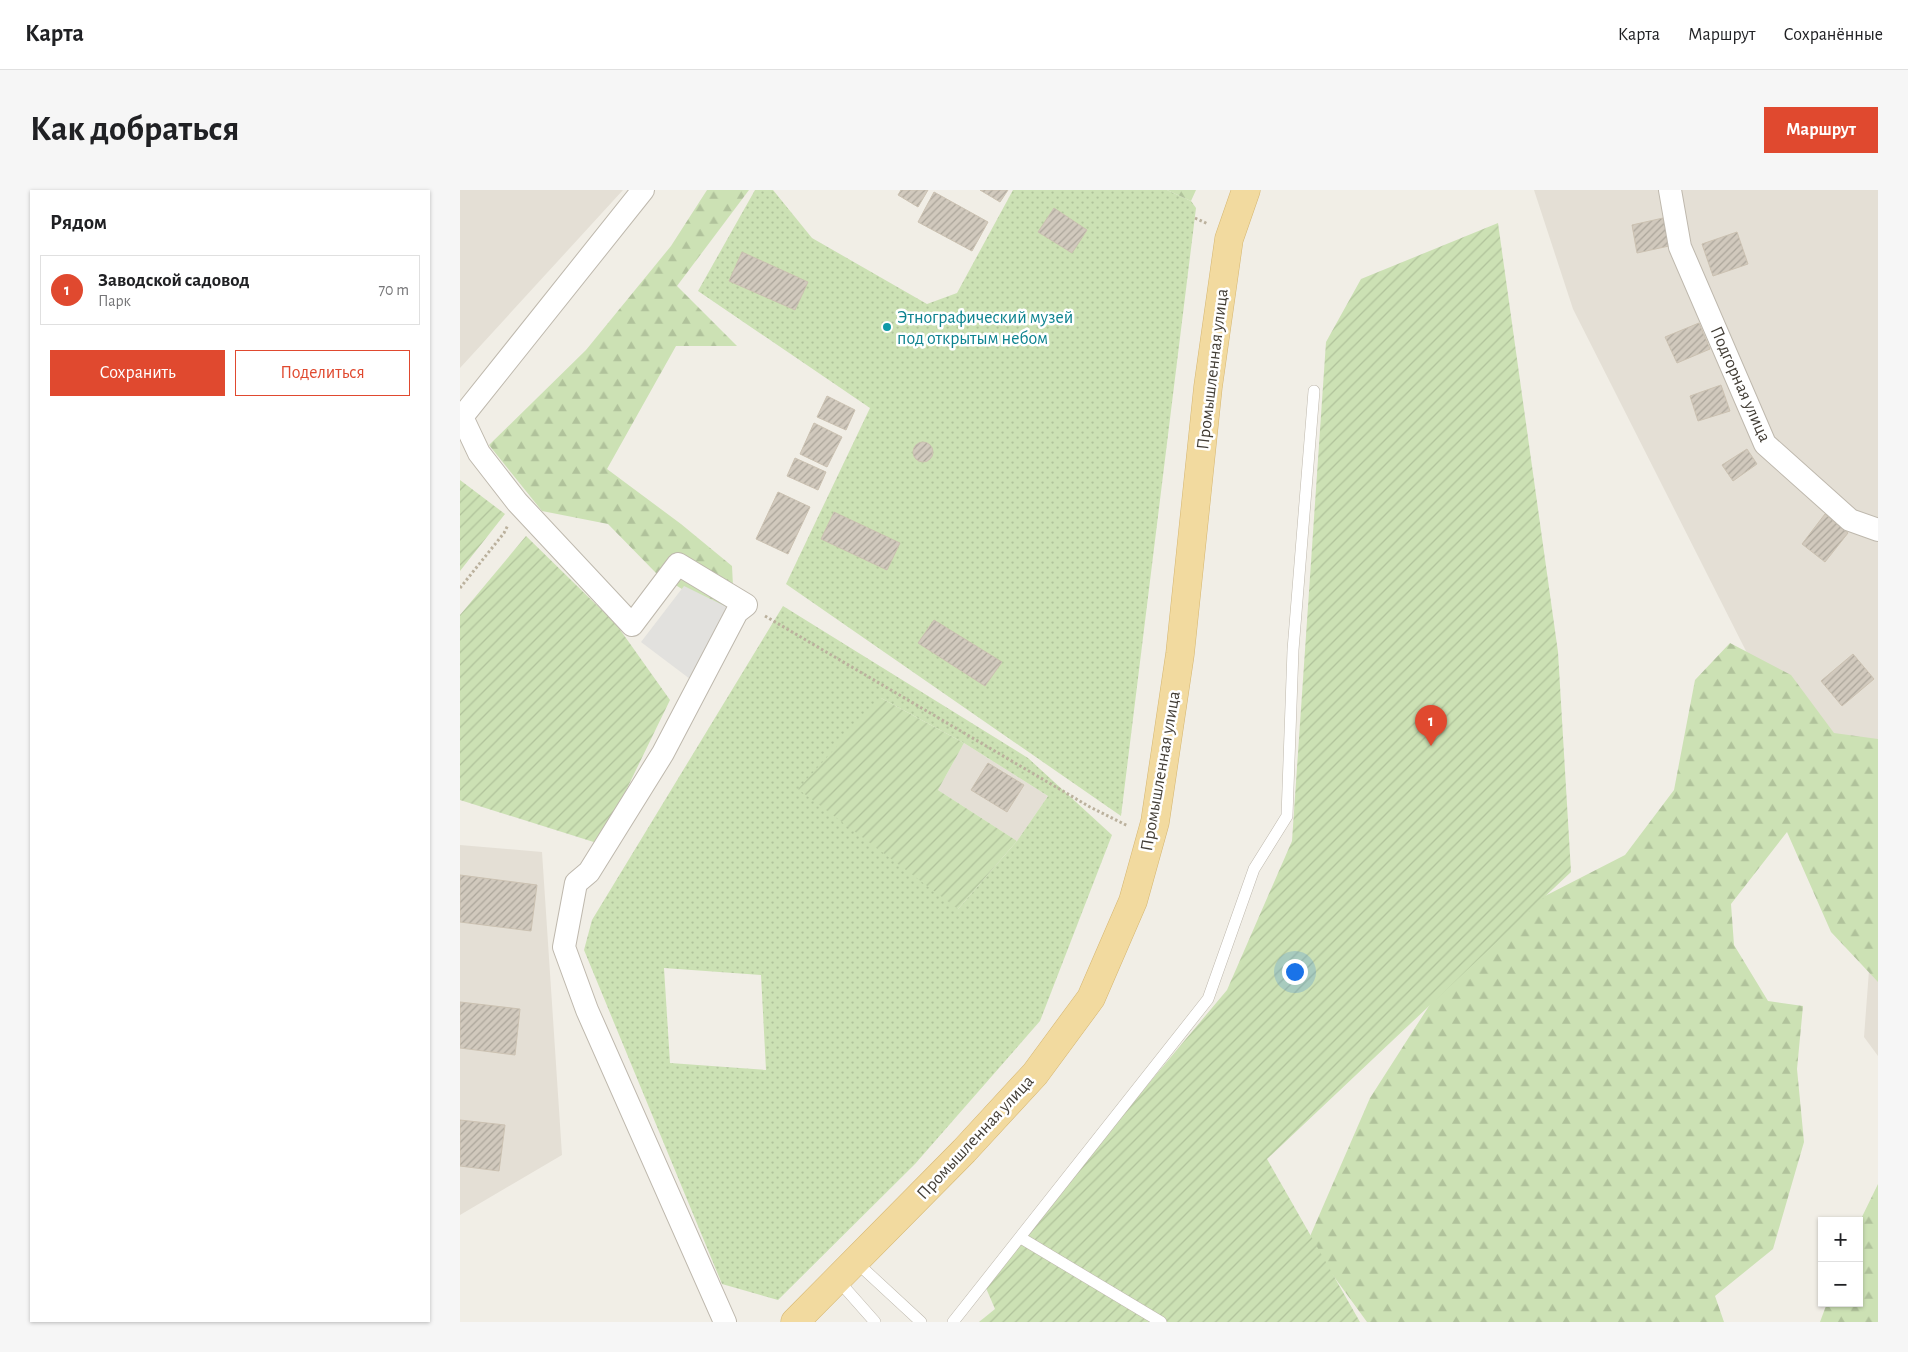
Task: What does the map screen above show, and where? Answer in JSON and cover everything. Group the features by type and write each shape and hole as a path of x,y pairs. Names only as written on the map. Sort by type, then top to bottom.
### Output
{"main road":[{"name":"Промышленная улица","path":"795,1322 964,1151 1035,1074 1091,998 1133,901 1155,822 1180,654 1208,387 1229,239 1246,190"}],"street":[{"path":"643,190 462,417 479,453 517,502 632,625 678,564 746,606 737,612 663,753 589,872 576,883 564,947 588,1010 725,1322"},
{"name":"Подгорная улица","path":"1670,190 1680,247 1765,444 1850,520 1878,530"}],"lane":[{"path":"953,1322 1208,998 1254,869 1287,816 1293,650 1314,390"},
{"path":"1021,1238 1161,1322"},
{"path":"846,1270 875,1322"},
{"path":"846,1270 921,1322"}],"path":[{"path":"1195,218 1212,226"},
{"path":"460,588 504,533 517,502"},
{"path":"746,606 796,633 1090,807 1151,837"}],"shaded area":[{"path":"460,190 623,190 460,368"},
{"path":"1534,190 1878,190 1878,1056 1864,1037 1874,904 1573,309"},
{"path":"684,586 737,612 698,685 641,642"},
{"path":"964,743 1048,796 1017,841 938,790"},
{"path":"460,845 542,852 562,1155 460,1215"}],"green space":[{"path":"707,190 749,190 677,286 737,346 676,346 607,469 681,524 732,566 734,606 729,618 656,573 608,524 542,511 489,445 586,350 671,246"},
{"path":"755,190 773,190 812,238 927,304 957,293 1013,190 1167,190 1191,201 1196,208 1121,816 786,584 870,408 698,291"},
{"path":"1167,190 1196,190 1191,201"},
{"path":"1498,223 1558,652 1571,872 1267,1159 1360,1322 979,1322 995,1309 983,1281 1227,990 1292,841 1326,342 1361,279"},
{"path":"460,480 505,514 460,571"},
{"path":"526,536 616,624 670,700 600,844 460,800 460,615"},
{"path":"783,606 1028,758 1112,835 1040,1021 915,1164 778,1300 722,1284 584,950 592,920","holes":["881,698 964,743 1048,796 1017,841 958,909","664,968 761,975 766,1070 670,1063"]},
{"path":"1730,643 1791,675 1834,733 1878,739 1878,982 1831,932 1787,832 1731,904 1734,945 1768,1001 1803,1006 1797,1069 1804,1142 1773,1249 1715,1296 1724,1322 1367,1322 1308,1241 1370,1098 1445,981 1500,919 1625,855 1674,790 1695,680"},
{"path":"881,698 964,743 938,790 1017,841 958,909 798,789"},
{"path":"1878,1184 1878,1322 1820,1322 1826,1307 1863,1307 1862,1217"}],"building":[{"path":"901,190 928,190 918,207 898,195"},
{"path":"980,190 1008,190 1000,202"},
{"path":"934,192 988,222 972,251 918,222"},
{"path":"1054,208 1087,230 1072,253 1038,232"},
{"path":"1663,218 1669,246 1637,253 1632,225"},
{"path":"1737,232 1748,264 1713,276 1702,244"},
{"path":"742,252 808,282 795,310 729,281"},
{"path":"1699,323 1710,349 1677,363 1665,337"},
{"path":"1721,385 1730,411 1698,421 1690,396"},
{"path":"827,396 855,410 846,430 817,417"},
{"path":"814,423 842,437 827,467 800,454"},
{"path":"923,442 930,445 933,452 930,459 923,462 916,459 913,452 916,445"},
{"path":"1747,449 1757,464 1733,481 1722,465"},
{"path":"795,458 826,472 818,490 787,476"},
{"path":"778,492 810,507 788,554 756,539"},
{"path":"834,512 900,543 887,570 821,539"},
{"path":"1825,514 1848,533 1825,562 1802,544"},
{"path":"934,620 1002,662 985,686 918,643"},
{"path":"1853,654 1874,679 1842,706 1821,681"},
{"path":"988,763 1024,785 1007,812 971,790"},
{"path":"460,875 537,885 531,931 460,922"},
{"path":"460,1002 520,1009 515,1055 460,1048"},
{"path":"460,1120 505,1125 499,1171 460,1166"}],"place":[{"name":"Этнографический музей под открытым небом","path":"887,327"},
{"name":"Заводской садовод","path":"1431,746"}]}
